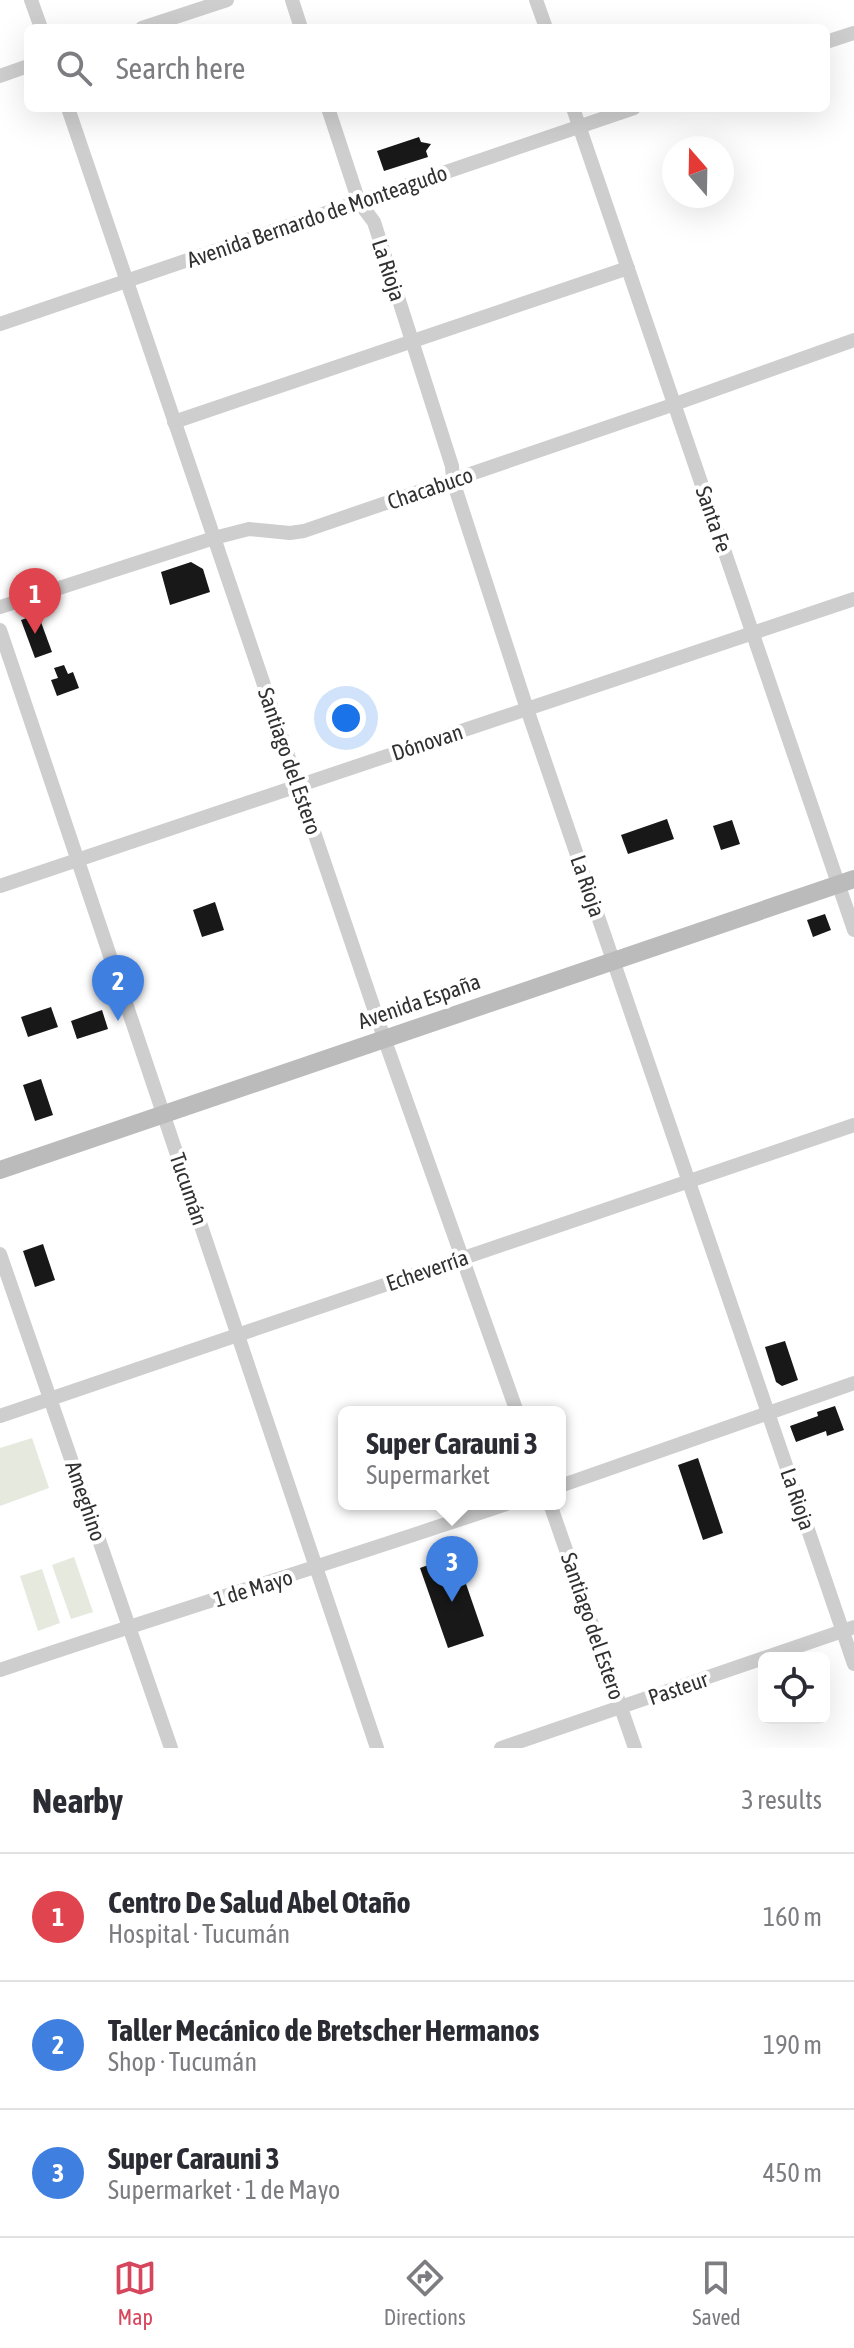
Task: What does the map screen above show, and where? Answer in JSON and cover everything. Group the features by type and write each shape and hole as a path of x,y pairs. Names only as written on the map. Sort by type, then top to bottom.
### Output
{"street":[{"path":"31,0 40,24"},
{"path":"154,24 227,0"},
{"path":"292,0 300,24"},
{"path":"536,0 545,24"},
{"path":"830,41 854,33"},
{"path":"0,76 24,67"},
{"name":"Santiago del Estero","path":"69,112 384,1038 515,1406"},
{"name":"La Rioja","path":"329,112 359,202 374,222 527,709 768,1413 848,1628 854,1664"},
{"name":"Santa Fe","path":"574,112 753,632 846,881 854,930"},
{"name":"Avenida Bernardo de Monteagudo","path":"0,324 623,112"},
{"path":"174,422 628,268"},
{"name":"Chacabuco","path":"0,607 249,529 290,533 304,531 854,340"},
{"name":"Dónovan","path":"0,886 854,599"},
{"name":"Tucumán","path":"0,630 377,1748"},
{"name":"Avenida España","path":"0,1170 846,881"},
{"name":"Echeverría","path":"0,1416 854,1125"},
{"name":"Ameghino","path":"0,1254 171,1748"},
{"path":"566,1484 854,1383"},
{"name":"1 de Mayo","path":"0,1670 488,1510"},
{"name":"Santiago del Estero","path":"552,1510 635,1748"},
{"name":"Pasteur","path":"501,1748 848,1628"}],"shaded area":[{"path":"32,1438 49,1488 0,1506 0,1448"},
{"path":"74,1557 93,1612 71,1619 52,1565"},
{"path":"42,1569 60,1623 38,1631 20,1576"}],"building":[{"path":"419,137 421,142 431,144 426,151 428,157 384,171 377,151"},
{"path":"191,562 203,569 210,592 170,605 161,572"},
{"path":"38,614 52,652 35,658 21,620"},
{"path":"64,665 68,674 73,672 79,688 57,696 51,680 58,678 54,668"},
{"path":"667,819 674,839 628,854 621,835"},
{"path":"732,820 740,844 721,850 713,826"},
{"path":"215,902 224,930 202,937 193,910"},
{"path":"825,914 831,930 813,937 807,920"},
{"path":"51,1007 58,1027 28,1037 21,1017"},
{"path":"102,1010 108,1029 77,1039 71,1021"},
{"path":"41,1079 53,1115 35,1121 23,1085"},
{"path":"43,1244 55,1280 35,1287 23,1251"},
{"path":"785,1341 798,1380 782,1386 776,1382 765,1347"},
{"path":"835,1406 844,1430 827,1436 826,1431 796,1442 790,1426"},
{"path":"698,1458 723,1533 703,1540 678,1465"},
{"path":"456,1555 484,1636 448,1648 420,1568"}],"place":[{"name":"Centro De Salud Abel Otaño","path":"35,634"},
{"name":"Taller Mecánico de Bretscher Hermanos","path":"118,1021"},
{"name":"Super Carauni 3","path":"452,1602"}]}
